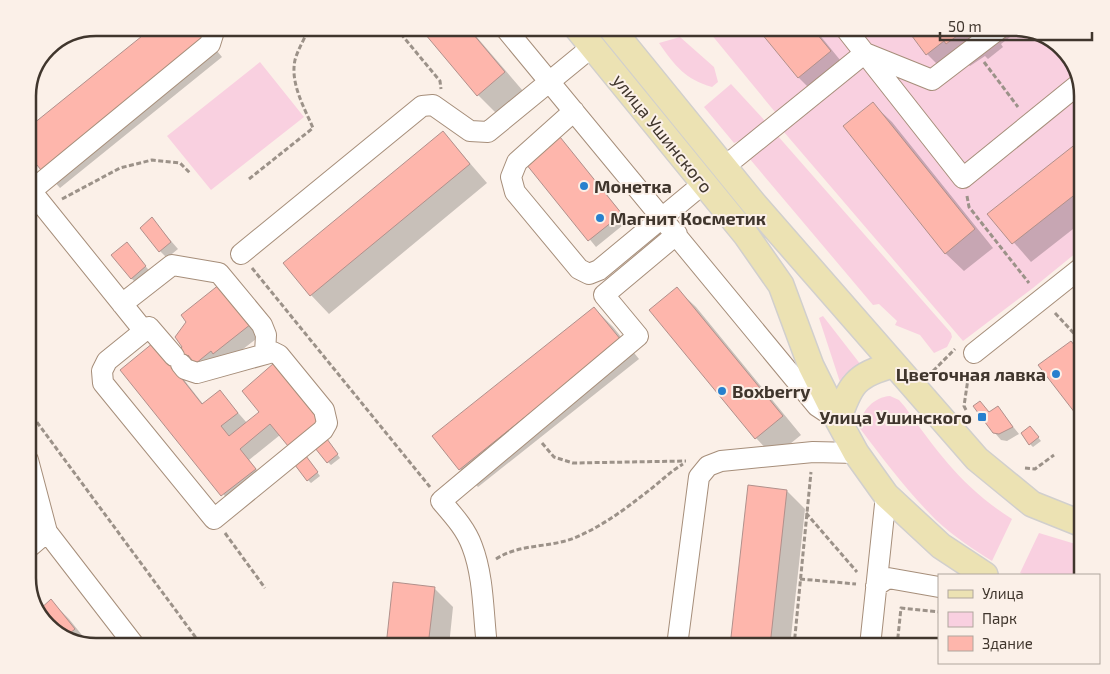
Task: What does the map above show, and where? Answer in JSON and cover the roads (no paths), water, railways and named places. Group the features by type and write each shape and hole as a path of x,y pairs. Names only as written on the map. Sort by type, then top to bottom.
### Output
{"main road":[{"name":"улица Ушинского","path":"584,36 746,235 781,285 811,366 856,453 886,495 940,546 983,574"},
{"path":"593,46 604,36"},
{"name":"улица Ушинского","path":"618,36 724,166 893,365 977,459 1032,504 1074,521"},
{"path":"704,183 724,166"},
{"path":"838,420 847,394 856,381 870,371 893,365"}],"street":[{"path":"36,183 210,44 212,36"},
{"path":"512,36 817,406 838,420"},
{"path":"851,36 963,178 1073,88"},
{"path":"865,53 932,80 990,36"},
{"path":"241,254 422,106 433,105 470,131 488,132 593,46"},
{"path":"724,166 865,53"},
{"path":"574,111 517,162 510,177 515,192 579,269 589,274 599,270 704,183"},
{"path":"36,198 144,331"},
{"path":"485,638 479,574 472,545 458,521 441,501 638,336 604,295 677,234"},
{"path":"122,304 172,265 219,273 262,325 266,335 265,353"},
{"path":"965,350 1042,300 1074,274"},
{"path":"149,327 185,369 197,373 210,371 265,353 273,352 279,355 324,410 327,423 323,430 214,519 103,383 102,371 107,361 144,331 149,327"},
{"path":"678,638 699,477 708,466 721,461 813,452 856,453"},
{"path":"36,493 47,532 129,638"},
{"path":"869,638 866,583 886,495"},
{"path":"36,541 47,532"},
{"path":"866,583 888,578 938,587"}],"place":[{"name":"Монетка","path":"584,186"},
{"name":"Магнит Косметик","path":"600,218"},
{"name":"Цветочная лавка","path":"1056,374"},
{"name":"Boxberry","path":"722,391"},
{"name":"Улица Ушинского","path":"982,417"}]}
